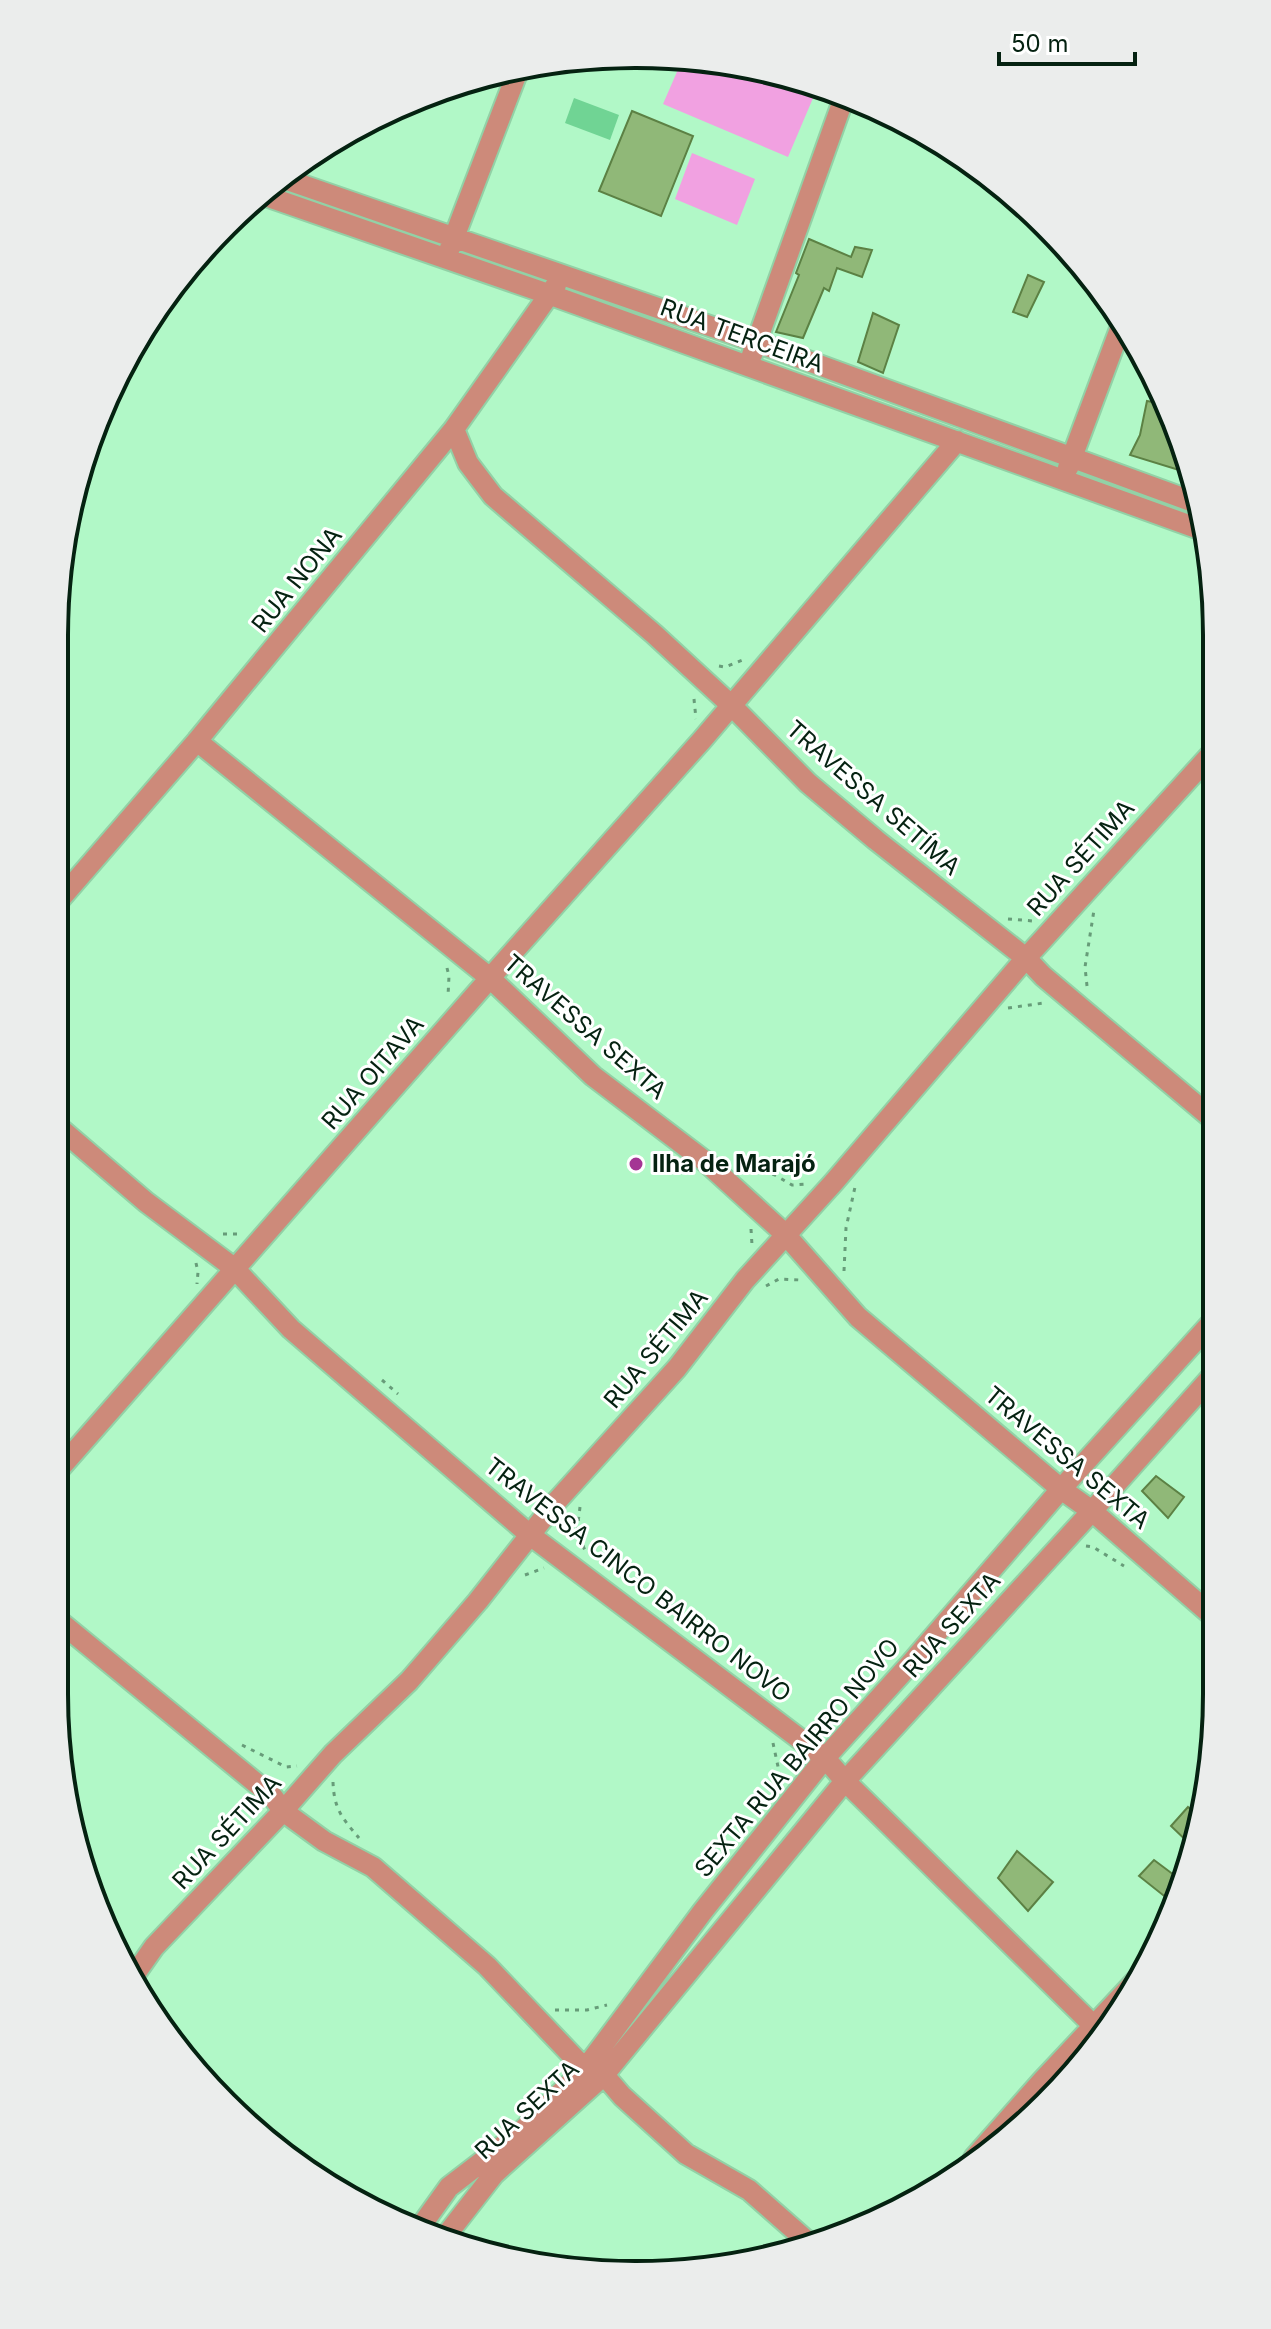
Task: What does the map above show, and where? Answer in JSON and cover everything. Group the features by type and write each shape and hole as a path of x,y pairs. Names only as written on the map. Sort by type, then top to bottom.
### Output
{"street":[{"path":"445,259 514,81"},
{"path":"747,366 841,106"},
{"name":"RUA TERCEIRA","path":"294,182 756,342 1186,499"},
{"name":"RUA TERCEIRA","path":"273,199 551,295 1192,526"},
{"name":"RUA NONA","path":"68,890 197,741 454,429 563,275"},
{"path":"1064,479 1117,336"},
{"name":"TRAVESSA SETÍMA","path":"454,429 468,463 493,496 654,634 732,706 808,783 1026,958 1043,976 1203,1111"},
{"name":"RUA OITAVA","path":"68,1459 732,706 957,441"},
{"name":"TRAVESSA SEXTA","path":"197,741 490,978 593,1076 706,1162 785,1234 858,1317 1203,1608"},
{"name":"RUA SÉTIMA","path":"139,1968 154,1947 329,1759 409,1681 478,1601 556,1502 752,1285 785,1234 834,1182 1026,958 1203,763"},
{"name":"TRAVESSA CINCO BAIRRO NOVO","path":"68,1135 146,1202 234,1268 291,1329 530,1535 825,1758 1094,2028"},
{"name":"SEXTA RUA BAIRRO NOVO","path":"425,2221 449,2187 594,2072 703,1911 825,1758 1203,1332"},
{"name":"RUA SEXTA","path":"450,2230 494,2174 594,2072 845,1781 1203,1386"},
{"path":"68,1629 273,1797 283,1811 324,1841 373,1867 487,1966 594,2072 686,2154 749,2190 801,2236"},
{"path":"1000,2128 1083,2042"}],"path":[{"path":"717,666 725,667 751,655"},
{"path":"692,694 696,702 694,727"},
{"path":"1083,1010 1087,992 1085,967 1098,879"},
{"path":"1003,918 1041,921 1064,916"},
{"path":"446,964 449,995"},
{"path":"982,1009 1047,1003"},
{"path":"845,1275 846,1228 859,1178"},
{"path":"743,1196 751,1230 752,1285 779,1279 812,1281"},
{"path":"188,1322 196,1295 198,1272 194,1254"},
{"path":"580,1505 577,1531 588,1558"},
{"path":"1084,1546 1093,1547 1132,1572"},
{"path":"517,1578 543,1568 551,1569"},
{"path":"766,1731 774,1745 780,1776 777,1791"},
{"path":"243,1746 286,1767 329,1759 335,1805 359,1837 373,1867"},
{"path":"548,2010 587,2010 604,2007 617,2000"}],"shaded area":[{"path":"678,70 746,79 814,97 788,157 663,104"},
{"path":"574,98 619,115 610,140 565,123"},
{"path":"692,153 755,179 737,225 675,199"}],"building":[{"path":"632,111 693,136 661,216 599,191"},
{"path":"809,239 851,257 855,247 872,250 862,277 837,268 829,291 824,288 803,338 776,332 799,275 796,273"},
{"path":"1028,275 1044,282 1027,317 1013,312"},
{"path":"873,313 899,325 883,373 858,362"},
{"path":"1147,401 1152,402 1178,470 1130,455 1140,435"},
{"path":"1156,1476 1184,1497 1168,1518 1142,1491"},
{"path":"1188,1807 1191,1809 1184,1839 1171,1826"},
{"path":"1017,1851 1053,1882 1028,1911 998,1878"},
{"path":"1154,1860 1173,1875 1165,1897 1139,1876"}],"place":[{"name":"Ilha de Marajó","path":"636,1164"}]}
